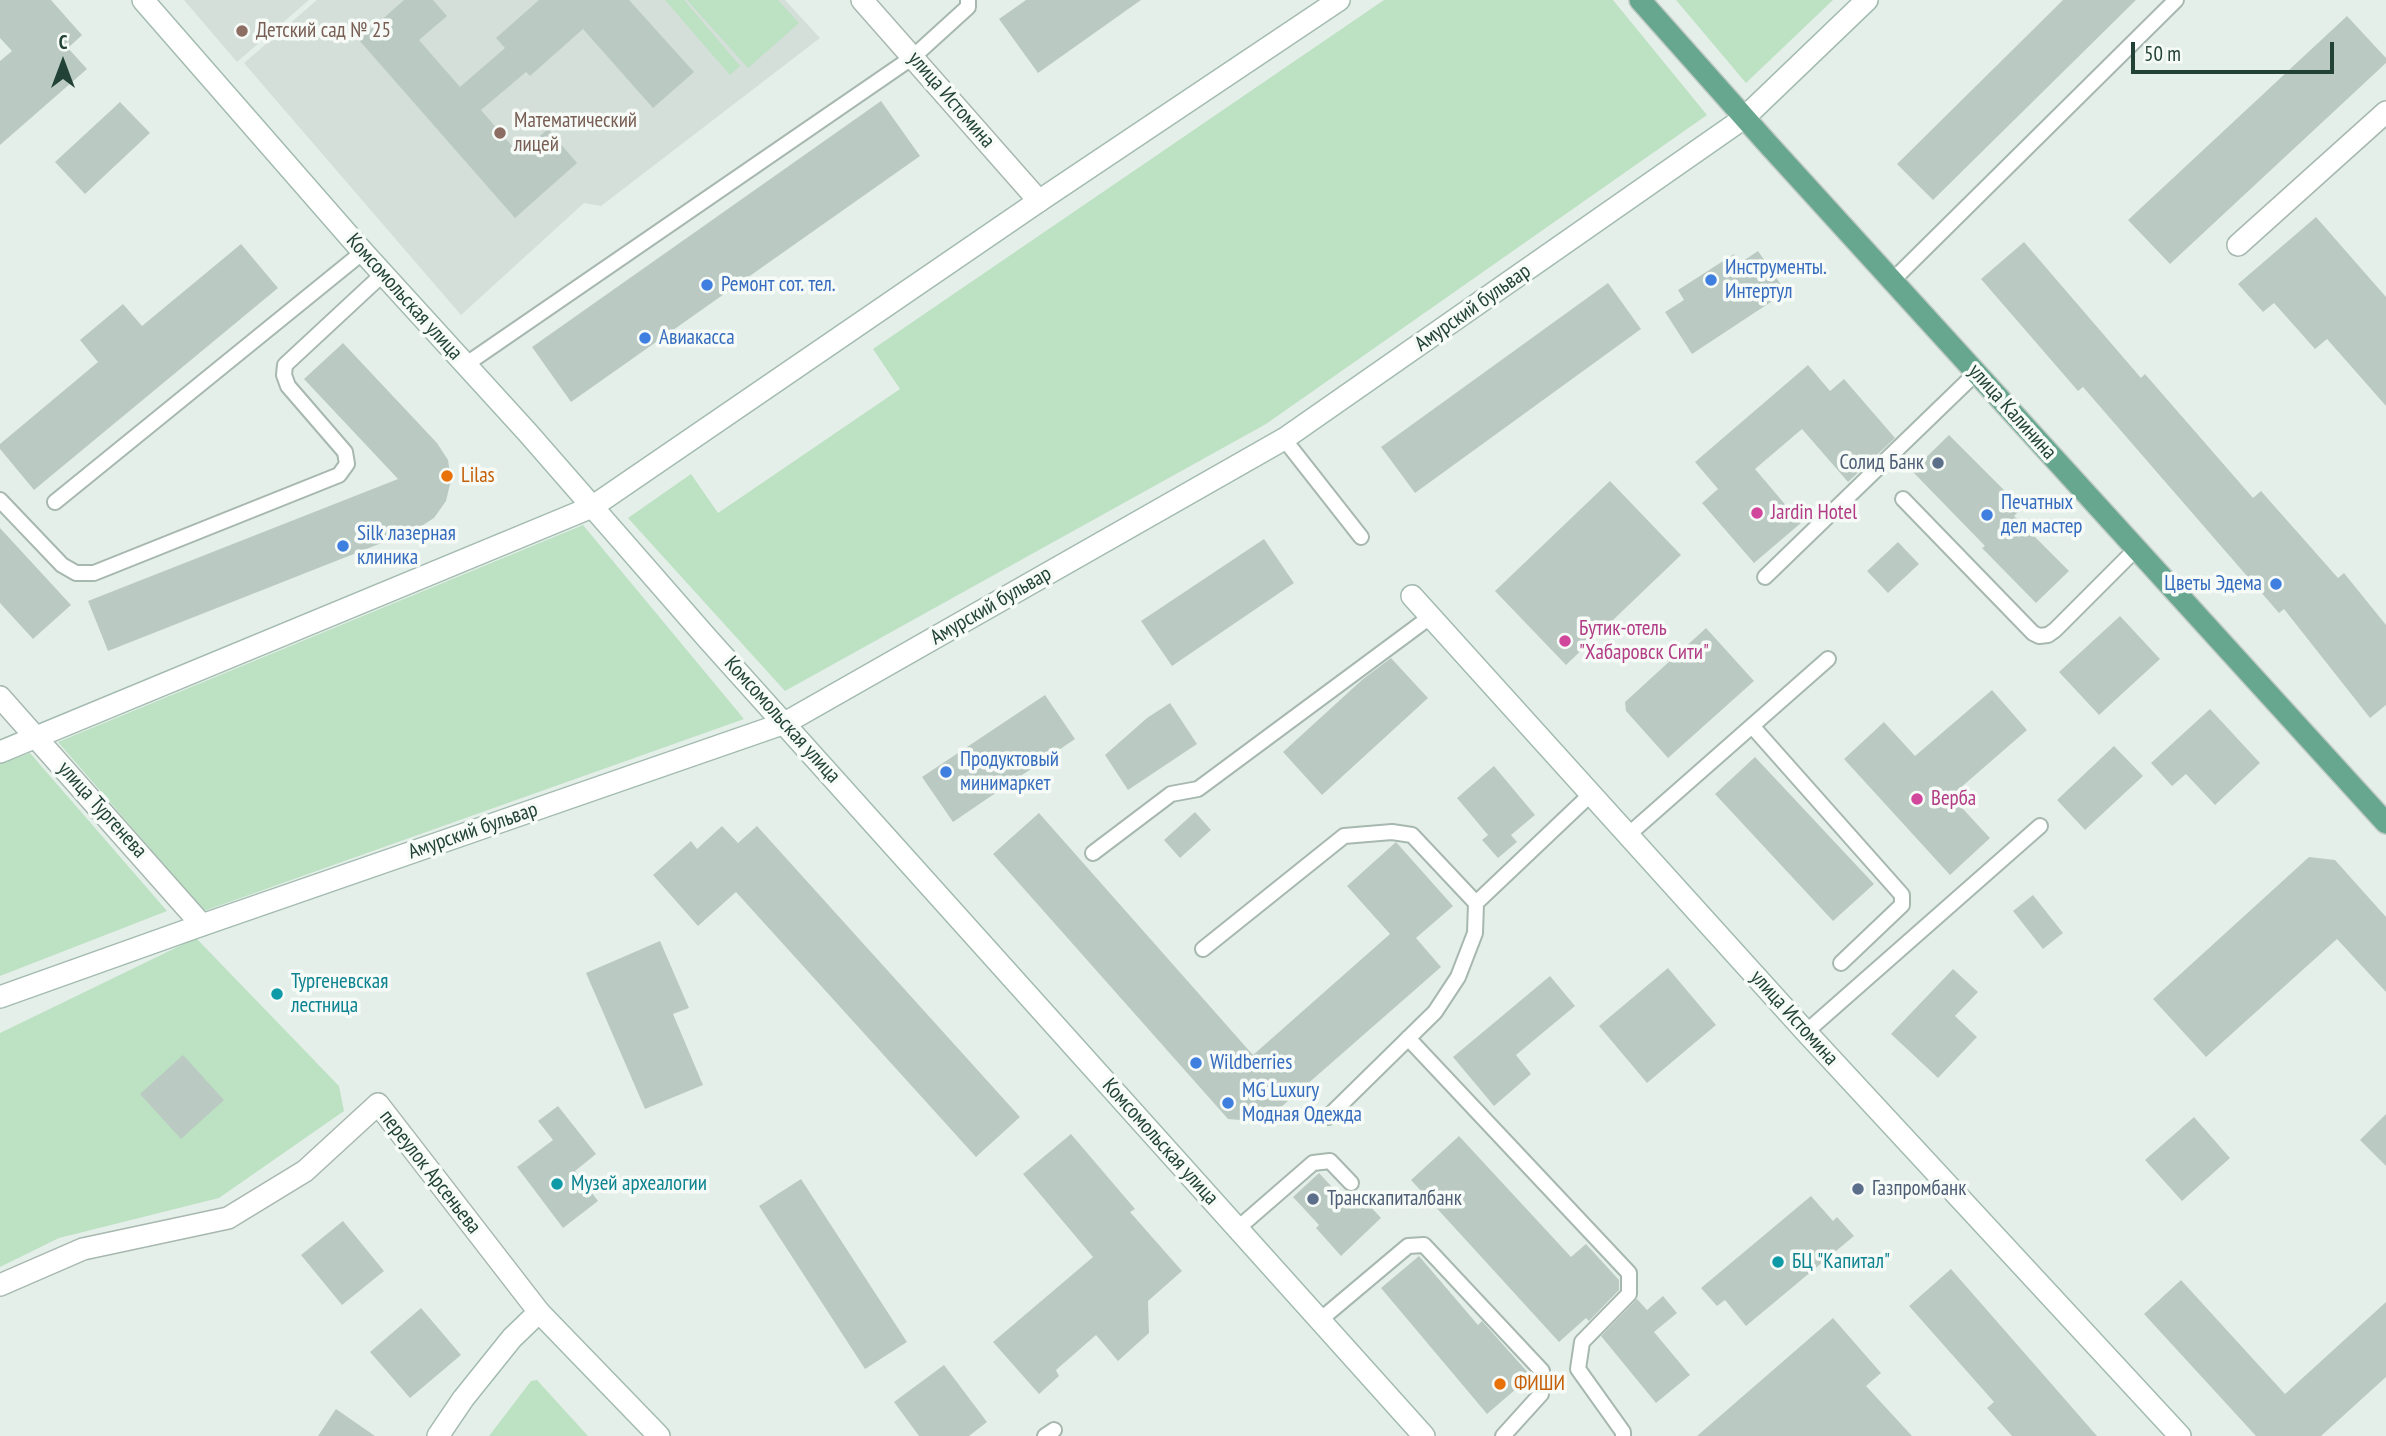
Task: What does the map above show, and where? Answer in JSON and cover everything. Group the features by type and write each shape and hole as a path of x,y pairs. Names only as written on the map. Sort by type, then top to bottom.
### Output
{"main road":[{"name":"улица Калинина","path":"1640,0 1744,118 2386,823"}],"street":[{"name":"Комсомольская улица","path":"143,0 707,638 1424,1436"},
{"name":"улица Истомина","path":"862,0 1039,201"},
{"path":"0,752 592,507 1039,201 1339,0"},
{"name":"Амурский бульвар","path":"0,997 785,723 1284,439 1744,118 1867,0"},
{"path":"2238,245 2386,112"},
{"name":"улица Истомина","path":"1412,596 1806,1032 2180,1436"},
{"name":"улица Тургенева","path":"0,697 202,925"},
{"name":"переулок Арсеньева","path":"0,1284 83,1249 228,1218 305,1171 377,1104 539,1312"},
{"path":"438,1436 471,1388 512,1338 539,1312 659,1436"}],"lane":[{"path":"1892,281 2176,0"},
{"path":"465,365 913,57 971,2"},
{"path":"55,502 363,252"},
{"path":"0,500 62,565 76,573 94,573 339,475 346,464 345,452 288,386 284,375 285,365 383,274"},
{"path":"1765,577 1976,373"},
{"path":"1284,439 1361,537"},
{"path":"1903,499 2033,633 2039,636 2055,631 2136,549"},
{"path":"1093,853 1171,794 1198,789 1430,617"},
{"path":"1628,835 1828,659"},
{"path":"1752,726 1902,895 1902,905 1841,962"},
{"path":"1475,903 1591,794"},
{"path":"1806,1032 2040,826"},
{"path":"1203,949 1344,836 1392,832 1412,835 1475,903 1475,933 1458,976 1435,1012 1328,1117"},
{"path":"1408,1038 1629,1273 1629,1294 1583,1342 1578,1369 1623,1432 1623,1436"},
{"path":"1237,1229 1313,1163 1330,1161 1351,1183"},
{"path":"1321,1320 1408,1246 1424,1245 1542,1371 1541,1394 1503,1436"}],"shaded area":[{"name":"Детский сад № 25","path":"184,0 309,0 237,62"},
{"name":"Математический лицей","path":"317,0 785,0 820,38 601,206 584,203 461,315 244,63"}],"green space":[{"path":"665,0 684,0 740,66 730,75"},
{"path":"687,0 778,0 799,23 748,68"},
{"path":"1384,0 1613,0 1707,115 1266,424 785,691 628,518 691,474 718,513 900,389 873,349"},
{"path":"1676,0 1833,0 1746,83"},
{"path":"583,525 744,719 204,911 58,742"},
{"path":"30,753 167,911 0,976 0,764"},
{"path":"196,938 339,1086 344,1111 219,1198 59,1238 0,1267 0,1033"},
{"path":"537,1380 588,1436 489,1436 531,1381"}],"building":[{"path":"0,0 51,0 82,35 68,48 87,69 0,145 0,61 12,51 0,38"},
{"path":"404,0 433,0 447,16 419,40 460,87 505,48 496,38 539,0 629,0 694,72 653,108 583,29 530,76 526,72 481,110 519,154 548,129 577,163 515,218 359,40"},
{"path":"1026,0 1141,0 1038,73 999,19"},
{"path":"2063,0 2136,0 1933,200 1897,164"},
{"path":"2347,16 2386,58 2386,63 2170,264 2128,220"},
{"path":"881,101 920,156 571,402 532,347"},
{"path":"120,102 150,133 85,194 55,162"},
{"path":"2316,217 2386,297 2386,406 2327,339 2315,349 2274,303 2263,312 2238,284"},
{"path":"2024,242 2141,378 2145,374 2253,498 2261,491 2338,578 2344,573 2386,625 2386,705 2370,718 2284,609 2279,613 2083,387 2078,391 1981,279"},
{"path":"241,244 278,288 34,490 0,449 0,444 98,362 80,340 123,304 142,326"},
{"path":"1758,251 1786,292 1692,354 1665,312 1684,300 1678,290 1734,254 1740,263"},
{"path":"1608,283 1641,329 1415,493 1381,447"},
{"path":"343,343 437,443 448,460 451,480 446,501 434,518 417,529 108,651 88,601 398,479 304,379"},
{"path":"1808,365 1830,391 1844,379 1895,438 1848,482 1802,429 1755,469 1801,523 1754,563 1702,503 1718,489 1695,462"},
{"path":"1949,435 2022,508 2014,516 2069,571 2036,603 1912,471"},
{"path":"1610,481 1681,555 1566,665 1495,591"},
{"path":"0,528 71,605 33,639 0,603"},
{"path":"1264,539 1294,583 1172,666 1141,621"},
{"path":"1898,542 1919,564 1888,593 1867,571"},
{"path":"2120,616 2160,659 2099,715 2059,672"},
{"path":"1706,628 1754,681 1668,758 1626,711 1625,702"},
{"path":"1391,658 1428,698 1322,795 1283,752 1363,679"},
{"name":"Верба","path":"1992,690 2027,730 1951,796 1990,838 1950,875 1844,759 1884,722 1915,756"},
{"path":"1045,695 1075,739 953,822 922,777"},
{"path":"1170,703 1197,744 1128,790 1105,755 1147,718"},
{"path":"2210,709 2260,763 2215,805 2186,774 2172,786 2151,763"},
{"path":"2114,746 2143,776 2085,830 2057,800"},
{"path":"1755,757 1874,884 1833,921 1715,794"},
{"path":"1494,766 1535,815 1511,835 1517,842 1498,858 1482,840 1488,835 1457,798"},
{"path":"1195,812 1211,830 1180,858 1164,840"},
{"path":"1039,813 1253,1055 1390,934 1347,886 1396,842 1453,906 1416,938 1441,967 1264,1122 1228,1119 993,854"},
{"path":"722,826 738,843 757,826 1020,1117 976,1157 736,892 698,926 653,875 691,841 697,849"},
{"path":"2309,857 2335,860 2386,917 2386,992 2337,939 2206,1057 2153,999"},
{"path":"2033,895 2063,933 2043,949 2013,911"},
{"path":"660,941 689,1008 673,1014 703,1085 645,1109 586,973"},
{"path":"1668,968 1716,1025 1647,1083 1599,1026"},
{"path":"1953,969 1978,992 1955,1016 1977,1037 1938,1078 1891,1034"},
{"path":"1550,976 1575,1006 1516,1055 1531,1074 1494,1106 1453,1057"},
{"path":"183,1055 224,1100 181,1139 140,1094"},
{"name":"Музей археалогии","path":"558,1106 596,1154 575,1171 598,1201 563,1228 517,1167 553,1140 538,1121"},
{"path":"2386,1114 2386,1166 2360,1140"},
{"path":"2194,1117 2230,1158 2182,1201 2145,1160"},
{"path":"1071,1134 1135,1209 1130,1212 1182,1271 1148,1301 1149,1333 1118,1361 1096,1335 1056,1370 1059,1376 1039,1394 993,1342 1093,1257 1023,1174"},
{"path":"1459,1136 1571,1257 1586,1244 1619,1280 1619,1290 1589,1321 1586,1318 1559,1342 1411,1180"},
{"path":"1319,1173 1347,1203 1358,1193 1381,1218 1341,1256 1316,1228 1319,1225 1293,1197"},
{"path":"801,1179 907,1342 865,1369 759,1206"},
{"name":"БЦ \"Капитал\"","path":"1811,1196 1833,1221 1837,1217 1854,1236 1746,1326 1725,1300 1717,1306 1701,1288"},
{"path":"343,1221 384,1271 342,1305 301,1255"},
{"path":"1419,1256 1478,1325 1482,1321 1531,1376 1487,1414 1381,1288"},
{"path":"1951,1269 2097,1436 2012,1436 1987,1408 1994,1402 1909,1306"},
{"path":"2181,1280 2285,1394 2386,1302 2386,1377 2321,1436 2256,1436 2144,1314"},
{"path":"1663,1296 1677,1313 1654,1332 1690,1375 1656,1403 1601,1336 1637,1299 1647,1310"},
{"path":"421,1308 461,1355 410,1398 370,1352"},
{"path":"1833,1318 1881,1373 1866,1386 1912,1436 1697,1436"},
{"path":"944,1365 987,1422 969,1436 919,1436 894,1402"},
{"path":"336,1409 375,1436 318,1436"}],"place":[{"name":"Детский сад № 25","path":"242,31"},
{"name":"Математический лицей","path":"500,133"},
{"name":"Инструменты. Интертул","path":"1711,280"},
{"name":"Ремонт сот. тел.","path":"707,285"},
{"name":"Авиакасса","path":"645,338"},
{"name":"Солид Банк","path":"1938,463"},
{"name":"Lilas","path":"447,476"},
{"name":"Jardin Hotel","path":"1757,513"},
{"name":"Печатных дел мастер","path":"1987,515"},
{"name":"Silk лазерная клиника","path":"343,546"},
{"name":"Цветы Эдема","path":"2276,584"},
{"name":"Бутик-отель \"Хабаровск Сити\"","path":"1565,641"},
{"name":"Продуктовый минимаркет","path":"946,772"},
{"name":"Верба","path":"1917,799"},
{"name":"Тургеневская лестница","path":"277,994"},
{"name":"Wildberries","path":"1196,1063"},
{"name":"MG Luxury Модная Одежда","path":"1228,1103"},
{"name":"Музей археалогии","path":"557,1184"},
{"name":"Газпромбанк","path":"1858,1189"},
{"name":"Транскапиталбанк","path":"1313,1199"},
{"name":"БЦ \"Капитал\"","path":"1778,1262"},
{"name":"ФИШИ","path":"1500,1384"}]}
